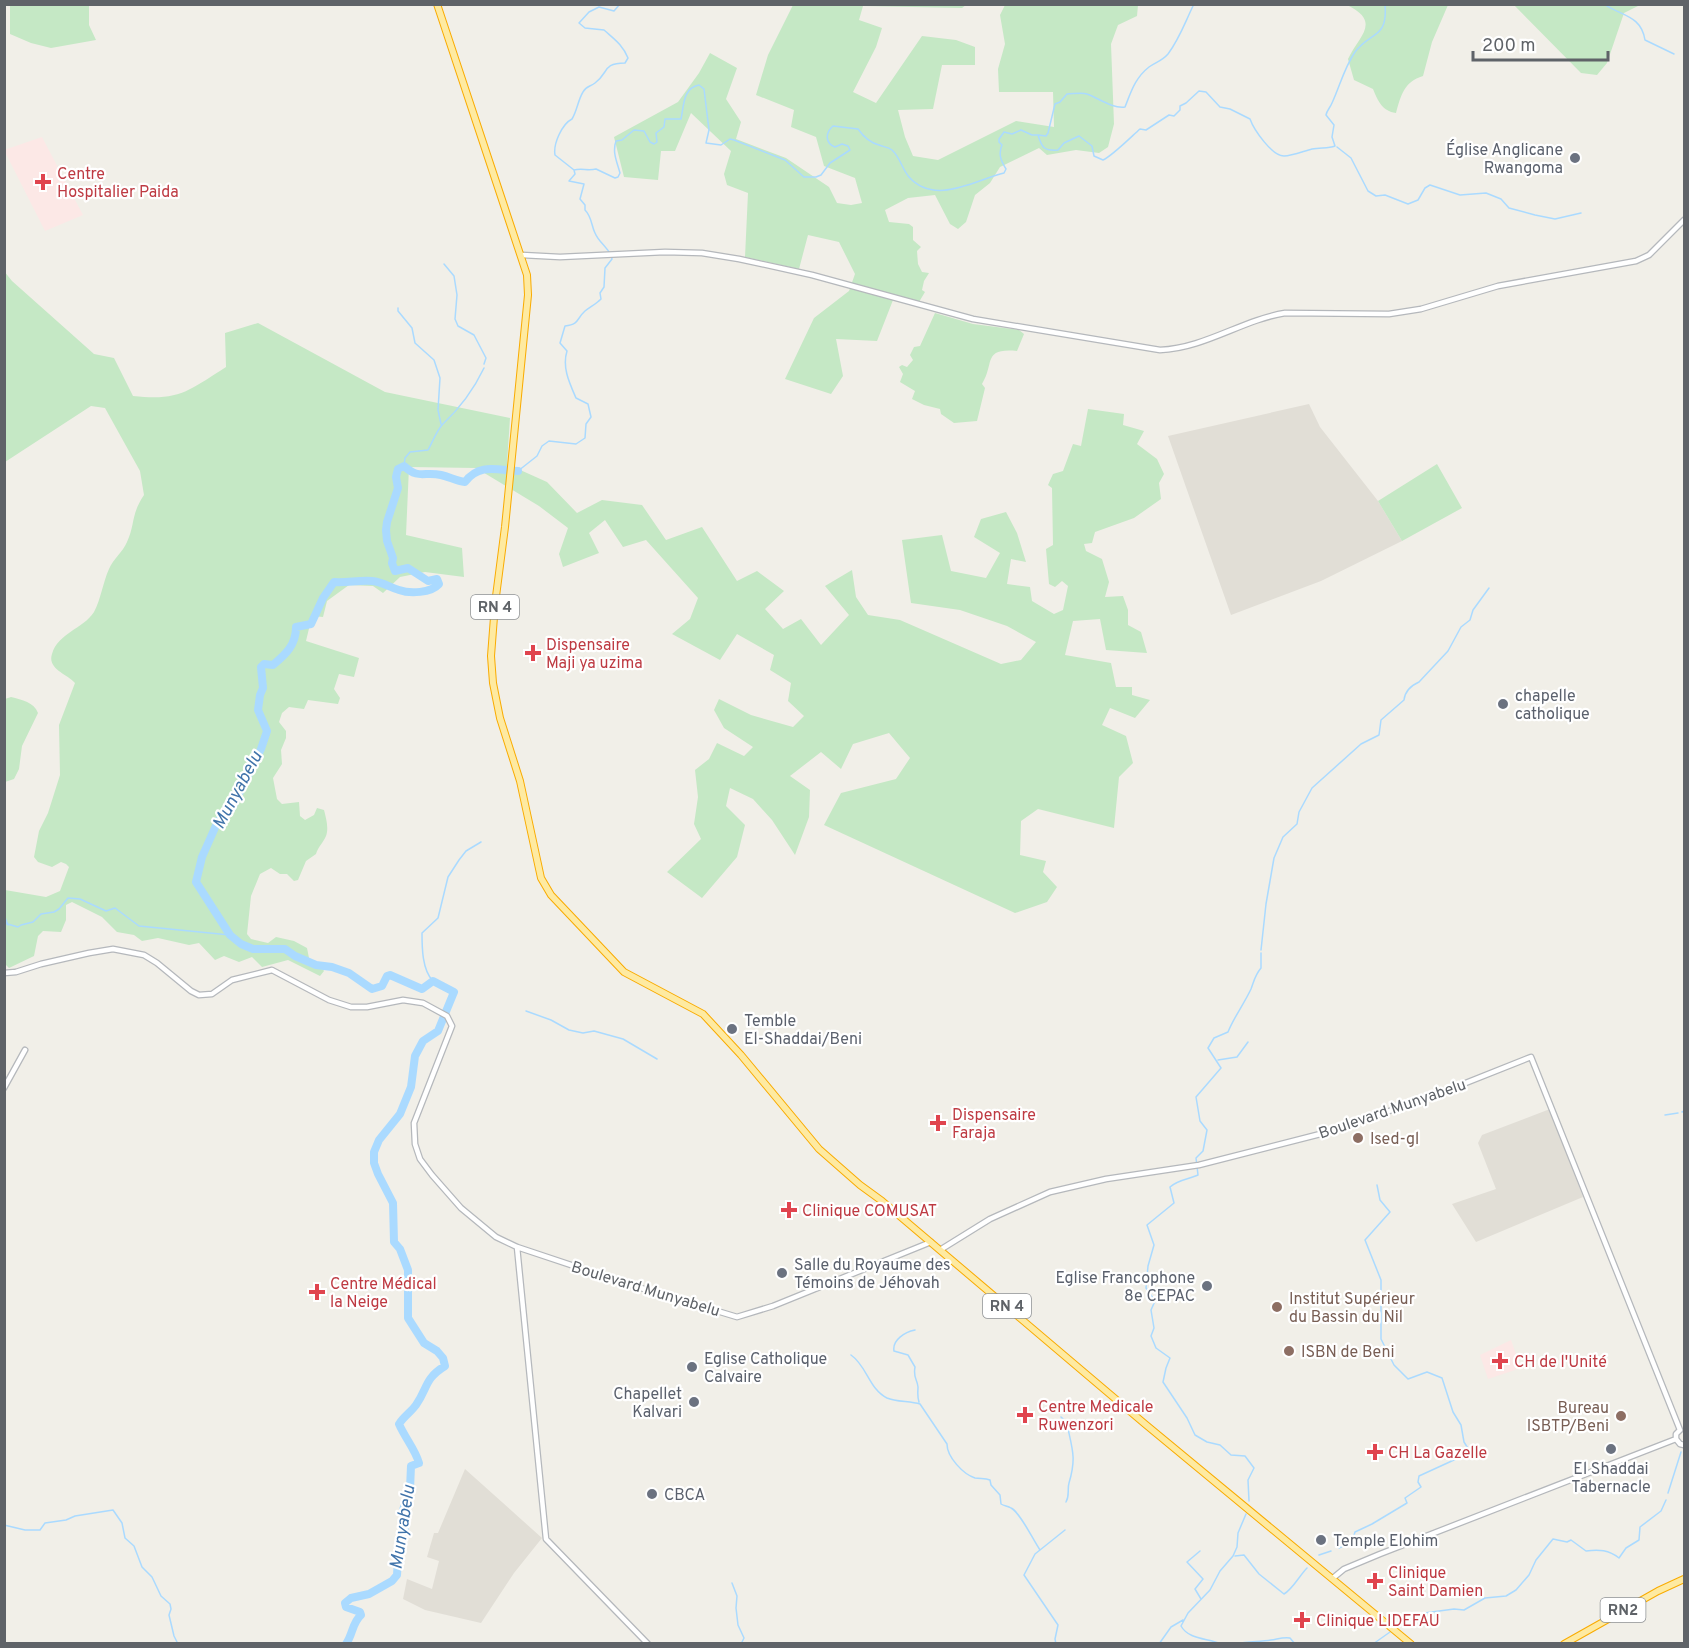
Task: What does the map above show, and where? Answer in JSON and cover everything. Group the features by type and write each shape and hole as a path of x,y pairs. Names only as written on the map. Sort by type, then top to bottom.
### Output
{"highway":[{"name":"RN 4","path":"437,4 527,274 528,295 491,656 493,683 500,718 520,781 541,878 551,895 624,972 703,1014 741,1055 819,1149 860,1185 931,1242 1154,1432 1412,1644"},
{"name":"RN2","path":"1564,1644 1658,1591 1684,1579"}],"street":[{"path":"522,255 560,257 665,252 702,253 812,274 973,319 1160,350 1181,349 1269,315 1285,313 1389,314 1421,309 1498,286 1636,261 1649,255 1684,220"},
{"name":"Boulevard Munyabelu","path":"4,973 16,972 89,952 113,950 144,955 199,995 212,994 231,980 272,970 341,1005 367,1007 403,1000 423,1003 442,1011 452,1026 414,1123 415,1144 420,1159 461,1208 496,1237 517,1247 737,1317 773,1306 931,1242"},
{"path":"4,1088 25,1050"},
{"name":"Boulevard Munyabelu","path":"940,1250 990,1219 1050,1192 1106,1179 1197,1166 1336,1130 1448,1090 1531,1057 1682,1430"},
{"path":"517,1247 546,1539 648,1644"},
{"path":"1682,1430 1676,1434 1676,1439 1684,1445"},
{"path":"1333,1578 1344,1569 1455,1523 1676,1439"}],"shaded area":[{"name":"Centre Hospitalier Paida","path":"42,137 83,215 45,231 4,150"},
{"path":"1309,404 1320,427 1378,501 1402,541 1321,581 1231,615 1168,436"},
{"path":"1550,1109 1583,1197 1476,1242 1452,1204 1496,1189 1478,1143 1482,1135"},
{"name":"CH de l'Unité","path":"1511,1340 1521,1368 1488,1379 1480,1355"},
{"path":"465,1469 542,1538 514,1573 481,1623 425,1610 403,1599 407,1579 432,1589 439,1561 427,1557 434,1533 438,1533"}],"green space":[{"path":"10,5 89,5 89,25 96,40 51,48 31,43 10,34"},
{"path":"793,5 966,5 962,8 863,6 859,20 882,28 876,47 853,92 876,103 922,36 956,40 975,47 975,65 942,65 933,109 898,110 913,156 938,160 1016,121 1054,127 1053,92 999,92 998,69 1005,44 1000,15 1005,5 1138,5 1137,16 1118,25 1111,44 1114,124 1108,147 1099,153 1076,150 1047,155 1039,148 1000,167 990,183 975,195 966,222 958,229 950,224 935,195 908,198 885,210 889,222 909,224 913,227 913,240 921,247 917,251 918,264 922,272 929,273 922,290 925,292 919,302 895,295 877,341 836,339 843,376 831,394 785,379 814,318 849,291 855,274 839,242 808,235 799,269 745,257 748,193 727,185 724,174 731,151 691,113 675,151 661,151 658,180 624,177 614,137 678,102 710,53 737,68 726,99 741,122 736,139 786,158 829,187 837,203 851,205 862,203 855,178 824,166 816,137 791,127 794,110 756,95 768,55"},
{"path":"1347,5 1448,5 1432,42 1423,76 1407,86 1396,113 1384,108 1373,89 1354,80 1348,59 1365,30 1366,23 1358,11"},
{"path":"1514,5 1640,5 1624,13 1607,63 1597,75 1581,73"},
{"path":"4,271 12,281 94,354 114,358 133,396 162,397 192,388 226,367 225,333 258,323 385,392 510,418 507,464 547,482 577,513 602,500 642,505 666,540 702,527 737,581 757,571 784,591 765,609 783,629 801,619 821,645 849,615 825,586 852,570 856,597 868,615 900,620 1001,664 1021,660 1036,642 1007,626 960,610 911,603 902,540 942,535 951,571 986,578 1000,553 974,537 981,519 1006,512 1017,533 1026,562 1011,559 1007,584 1030,587 1032,601 1054,614 1063,610 1068,586 1062,581 1055,587 1049,584 1046,549 1053,545 1052,488 1048,485 1053,474 1063,471 1073,444 1081,446 1088,409 1124,414 1123,425 1144,431 1137,444 1157,459 1164,474 1159,483 1161,499 1134,518 1095,532 1092,543 1084,544 1086,551 1102,559 1109,582 1105,597 1123,596 1128,610 1128,625 1141,632 1147,653 1106,650 1100,619 1073,621 1065,655 1111,663 1116,687 1132,687 1132,695 1150,700 1135,718 1110,708 1102,725 1126,736 1133,763 1119,777 1114,828 1038,809 1021,821 1020,855 1046,861 1043,872 1057,887 1047,902 1015,913 824,825 841,793 896,779 910,758 889,733 853,744 841,769 821,752 790,776 810,790 809,817 795,855 772,820 753,799 730,788 726,806 745,825 737,857 702,898 667,872 701,839 694,824 698,797 695,770 709,759 717,743 744,756 753,747 724,728 714,710 719,699 751,715 793,727 804,716 788,701 791,683 770,670 774,655 737,634 720,660 672,634 690,619 698,598 646,540 623,547 605,520 589,533 599,553 563,567 559,554 568,528 539,506 476,468 409,467 406,535 462,548 464,577 425,572 400,577 383,593 373,586 349,585 327,601 323,617 312,616 306,641 359,658 354,677 339,674 334,689 340,698 338,704 308,700 304,709 289,707 282,713 279,722 286,731 286,738 281,750 282,764 273,778 277,799 282,804 299,802 300,816 305,820 314,815 317,808 324,810 327,833 316,854 306,861 298,880 294,881 287,874 280,874 271,868 260,874 251,896 247,934 251,939 268,943 276,937 294,941 307,948 309,958 319,964 324,971 320,976 288,960 262,967 252,957 239,962 224,956 215,960 199,943 189,945 158,938 142,941 134,935 117,932 102,917 72,902 66,905 66,920 61,932 43,931 38,936 34,956 9,968 5,964 5,890 46,897 60,891 69,867 61,862 52,867 38,862 34,857 39,831 48,813 60,775 59,725 75,683 52,664 52,654 65,636 84,623 94,612 109,569 127,542 137,508 144,495 140,471 105,408 91,406 5,462"},
{"path":"935,313 973,324 1019,330 1024,334 1017,351 999,352 991,358 982,384 985,388 977,421 954,423 941,414 940,409 912,399 915,391 900,382 903,374 899,367 902,365 907,367 913,360 910,355 914,347 920,346"},
{"path":"1437,464 1462,508 1402,541 1378,501"},
{"path":"11,697 31,704 38,713 22,746 19,769 14,779 5,782 5,699"}],"waterway":[{"name":"Munyabelu","path":"518,471 537,456 542,446 549,441 576,444 585,438 586,424 591,417 588,404 576,398 573,392 566,369 567,351 560,343 565,326 576,322 585,311 601,299 605,268 612,259 609,251 597,237 585,205 580,199 584,184 569,181 575,174 574,170 555,155 555,145 565,125 572,119 584,90 595,83 609,67 625,63 628,58 621,46 604,30 585,28 579,23 589,12 599,7 614,11 620,4"},
{"path":"1038,135 1046,136 1055,104 1067,94 1085,93 1111,105 1125,107 1140,76 1166,56 1172,48 1194,4"},
{"path":"574,170 596,169 615,178 618,177 620,173 615,153 616,141 622,140 634,130 644,131 650,142 654,144 657,142 656,133 664,127 665,119 681,119 687,93 699,85 704,89 709,130 706,143 721,145 730,139 734,140 785,160 804,177 816,177 821,175 830,163 850,150 848,146 842,144 835,147 829,143 827,138 830,129 833,126 858,129 870,141 892,150 909,177 919,185 931,190 968,185 1004,173 1006,169 1001,157 1002,145 999,142 1004,132 1012,134 1021,130 1038,135 1044,148 1053,150 1058,150 1064,143 1079,136 1092,146 1094,156 1103,160 1140,129 1146,130 1169,115 1174,116 1180,110 1180,106 1199,91 1206,92 1220,107 1230,109 1250,119 1264,142 1279,155 1287,156 1312,149 1332,147 1335,146 1332,137 1334,125 1326,113 1355,52 1381,29 1384,23 1385,4"},
{"path":"1604,4 1635,21 1643,32 1645,40 1674,54"},
{"path":"1337,147 1351,158 1368,191 1376,196 1385,195 1408,204 1418,200 1425,188 1430,185 1460,195 1486,193 1501,199 1509,208 1555,219 1581,213"},
{"path":"444,264 454,276 457,295 455,319 458,326 474,335 486,358 484,364"},
{"path":"398,308 412,328 415,343 434,360 440,378 438,410 441,424"},
{"path":"404,466 405,458 410,452 428,450 440,428 465,399 484,368"},
{"name":"Munyabelu","path":"346,1644 361,1615 360,1612 346,1607 345,1603 351,1598 369,1594 392,1581 397,1575 399,1543 405,1533 403,1510 410,1489 411,1466 419,1463 399,1424 416,1405 433,1375 445,1366 443,1358 424,1343 408,1318 408,1270 400,1249 394,1242 393,1203 378,1174 374,1163 374,1152 379,1140 400,1114 411,1087 415,1056 423,1041 438,1031 454,992 433,981 422,989 390,975 387,976 382,986 372,989 349,973 332,967 316,965 285,949 253,949 241,944 230,935 196,882 202,857 218,821 232,808 261,749 267,731 258,710 263,688 261,667 264,664 273,665 286,653 294,639 296,627 311,624 323,598 334,582 372,581 395,589 414,592 426,591 439,584 437,579 428,581 408,568 395,571 392,563 393,558 386,530 398,488 396,477 398,469 404,466 414,473 441,475 465,482 470,476 482,470 518,471"},
{"path":"1261,950 1274,858 1283,837 1297,824 1299,812 1312,788 1361,744 1379,735 1381,720 1404,700 1408,689 1419,682 1448,651 1461,627 1470,620 1473,610 1489,588"},
{"path":"433,981 425,965 422,933 438,918 448,877 459,860 466,851 481,842"},
{"path":"4,923 18,927 33,922 41,914 59,909 68,898 80,899 106,911 115,908 139,926 230,935"},
{"path":"4,915 8,925"},
{"path":"1249,1501 1248,1480 1254,1468 1245,1456 1231,1455 1220,1445 1207,1442 1195,1435 1187,1418 1163,1382 1170,1358 1156,1348 1151,1336 1154,1328 1151,1310 1155,1301 1146,1288 1148,1266 1154,1245 1147,1225 1174,1203 1170,1187 1198,1175 1196,1158 1203,1151 1207,1130 1200,1121 1196,1097 1221,1068 1208,1048 1214,1038 1228,1032 1261,968 1261,953"},
{"path":"526,1011 551,1020 569,1030 583,1033 594,1031 623,1039 657,1059"},
{"path":"1218,1060 1237,1057 1248,1042"},
{"path":"1665,1115 1678,1113"},
{"path":"1339,1548 1352,1542 1355,1532 1407,1503 1405,1498 1421,1487 1418,1482 1419,1476 1467,1454 1469,1450 1464,1442 1461,1425 1453,1412 1442,1378 1427,1372 1408,1379 1394,1365 1381,1339 1381,1280 1365,1240 1390,1212 1380,1200 1377,1185"},
{"path":"915,1330 900,1337 895,1343 894,1351 908,1355 915,1367 919,1402"},
{"path":"851,1355 861,1365 881,1394 887,1398 920,1404 947,1444 957,1464 970,1476 990,1480 991,1485 1000,1495 1001,1504 1015,1511 1040,1550"},
{"path":"1061,1417 1070,1425 1068,1429 1073,1456 1066,1502"},
{"path":"1668,1493 1681,1452"},
{"path":"1417,1614 1454,1609 1464,1610 1485,1598 1506,1596 1516,1590 1529,1575 1536,1560 1553,1539 1567,1542 1571,1540 1586,1551 1604,1551 1619,1558 1626,1548 1639,1540 1640,1527 1661,1511 1666,1500"},
{"path":"4,1525 25,1530 40,1530 45,1523 113,1510 122,1523 125,1538 134,1546 142,1567 152,1577 161,1596 170,1604 169,1615 178,1644"},
{"path":"1221,1644 1189,1634 1181,1626 1188,1613 1210,1590 1220,1571 1233,1556 1237,1547 1238,1533 1246,1514"},
{"path":"1056,1644 1058,1625 1024,1575 1035,1554 1065,1530"},
{"path":"1200,1551 1187,1562 1203,1579 1195,1589 1201,1599"},
{"path":"1319,1555 1331,1551"},
{"path":"1235,1556 1244,1555 1259,1574 1284,1594 1307,1568"},
{"path":"732,1583 737,1596 738,1625 744,1638 741,1644"},
{"name":"Munyabelu","path":"1159,1644 1171,1627 1183,1620"},
{"path":"1373,1644 1390,1632"},
{"path":"1236,1644 1285,1638 1290,1638 1295,1644"}],"place":[{"name":"Église Anglicane Rwangoma","path":"1575,158"},
{"name":"Centre Hospitalier Paida","path":"43,182"},
{"name":"Dispensaire Maji ya uzima","path":"533,653"},
{"name":"chapelle catholique","path":"1503,704"},
{"name":"Temble El-Shaddai/Beni","path":"732,1029"},
{"name":"Dispensaire Faraja","path":"938,1123"},
{"name":"Ised-gl","path":"1358,1138"},
{"name":"Clinique COMUSAT","path":"789,1210"},
{"name":"Salle du Royaume des Témoins de Jéhovah","path":"782,1273"},
{"name":"Eglise Francophone 8e CEPAC","path":"1207,1286"},
{"name":"Centre Médical la Neige","path":"317,1292"},
{"name":"Institut Supérieur du Bassin du Nil","path":"1277,1307"},
{"name":"ISBN de Beni","path":"1289,1351"},
{"name":"CH de l'Unité","path":"1500,1361"},
{"name":"Eglise Catholique Calvaire","path":"692,1367"},
{"name":"Chapellet Kalvari","path":"694,1402"},
{"name":"Centre Medicale Ruwenzori","path":"1025,1415"},
{"name":"Bureau ISBTP/Beni","path":"1621,1416"},
{"name":"El Shaddai Tabernacle","path":"1611,1449"},
{"name":"CH La Gazelle","path":"1375,1452"},
{"name":"CBCA","path":"652,1494"},
{"name":"Temple Elohim","path":"1321,1540"},
{"name":"Clinique Saint Damien","path":"1375,1581"},
{"name":"Clinique LIDEFAU","path":"1302,1620"}]}
